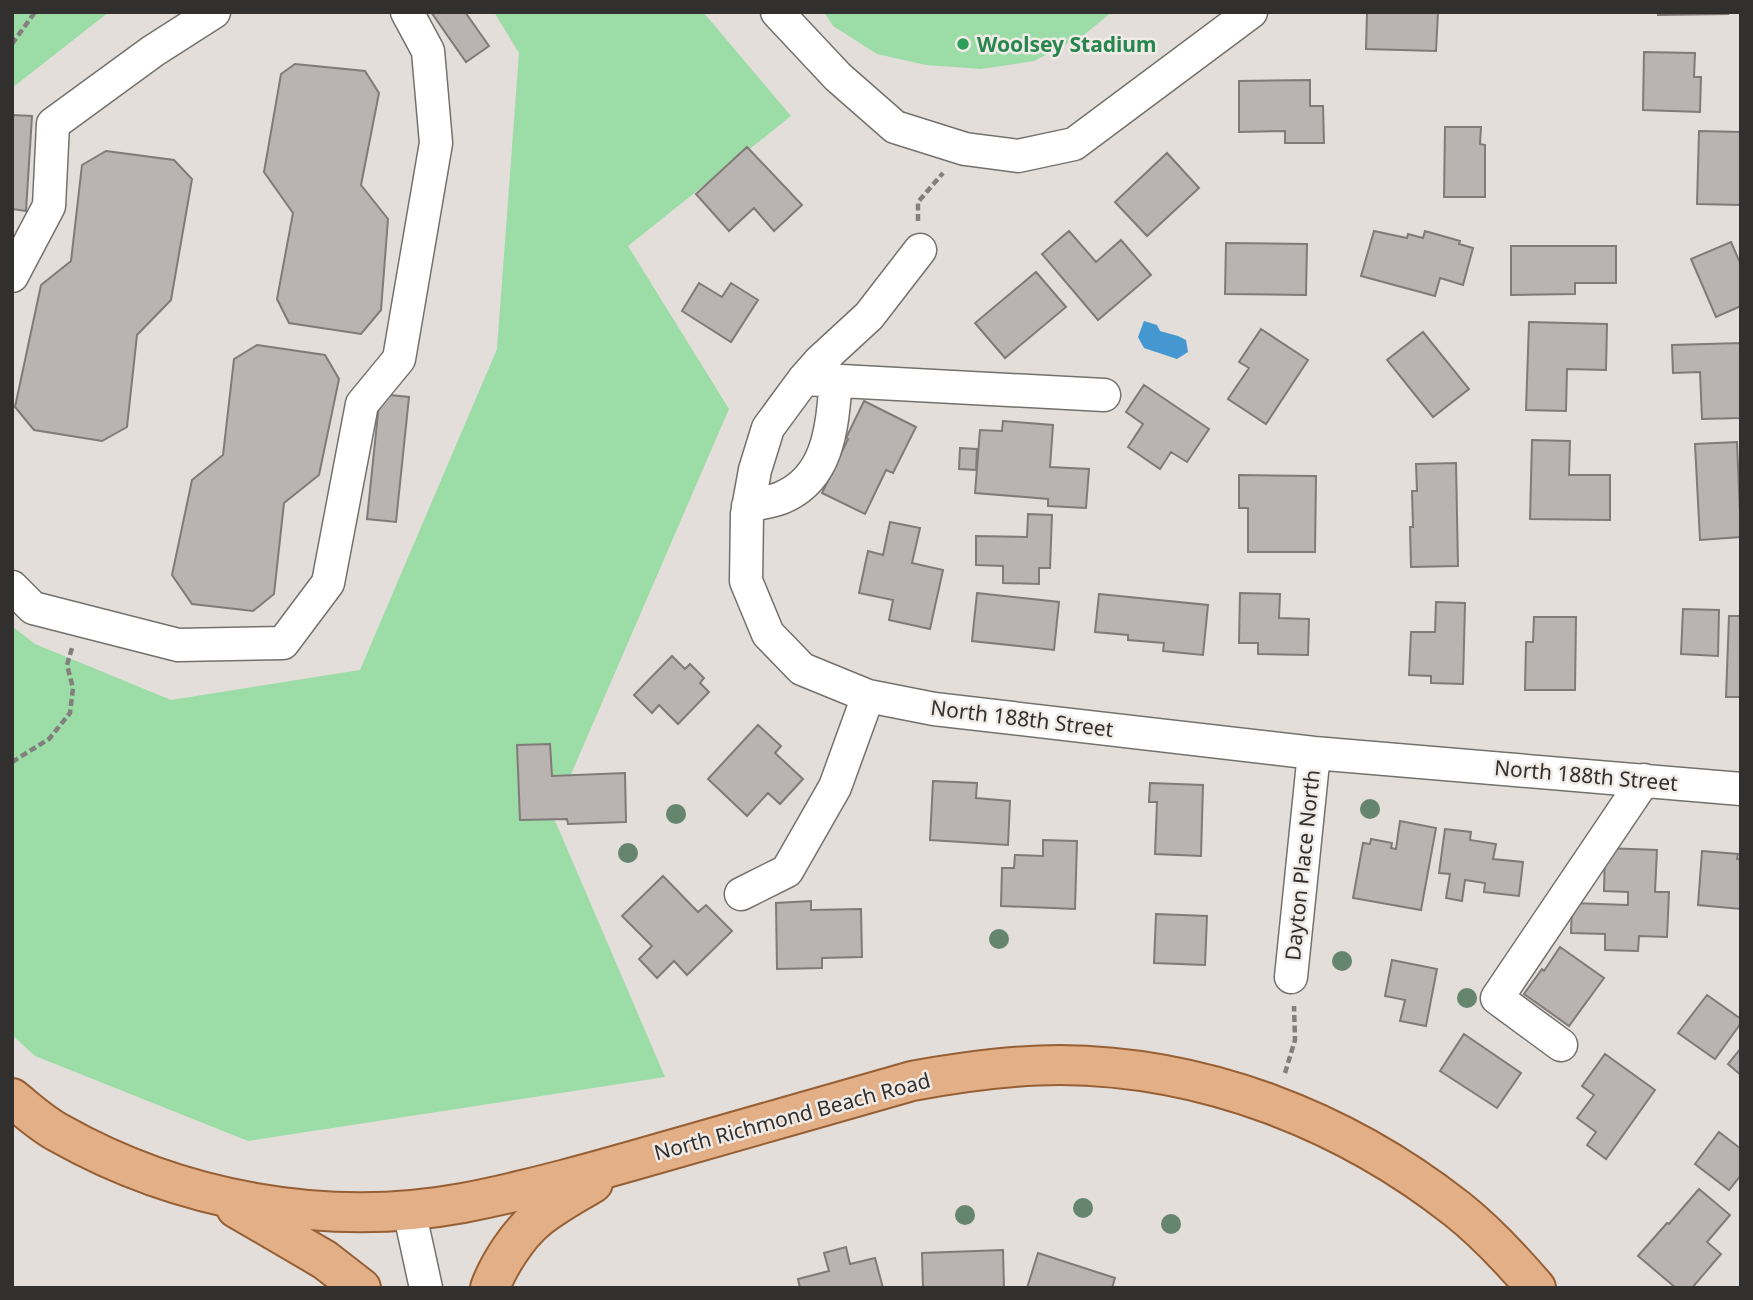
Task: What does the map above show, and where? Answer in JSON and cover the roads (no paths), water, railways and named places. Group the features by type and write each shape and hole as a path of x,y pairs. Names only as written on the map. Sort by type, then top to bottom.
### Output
{"main road":[{"name":"North Richmond Beach Road","path":"12,1098 56,1132 105,1157 169,1182 213,1195 270,1206 339,1212 409,1210 468,1202 571,1178 912,1081 1010,1066 1105,1067 1167,1075 1225,1089 1279,1106 1342,1134 1397,1166 1458,1210 1506,1254 1536,1288"},
{"path":"490,1288 509,1251 535,1220 625,1163"},
{"path":"213,1195 290,1238 362,1288"}],"street":[{"path":"12,276 49,206 53,124 153,51 214,12"},
{"path":"12,587 33,608 178,645 283,643 328,583 362,404 398,359 436,143 428,51 407,12"},
{"path":"777,12 838,76 895,127 964,149 1018,156 1074,144 1251,12"},
{"name":"North 188th Street","path":"919,250 869,316 804,379 768,428 755,470 748,506 746,581 768,634 802,669 868,696 934,709 1314,752 1741,789"},
{"path":"804,379 1104,395"},
{"path":"748,506 780,499 795,490 808,479 820,462 829,443 836,380"},
{"path":"741,894 787,871 835,787 868,696"},
{"name":"Dayton Place North","path":"1291,977 1314,752"},
{"path":"1561,1045 1497,998 1644,780"},
{"path":"409,1210 426,1288"}],"water":[{"path":"1144,321 1157,325 1160,331 1186,340 1188,352 1177,359 1144,348 1138,337"}],"place":[{"name":"Woolsey Stadium","path":"963,44"}]}
